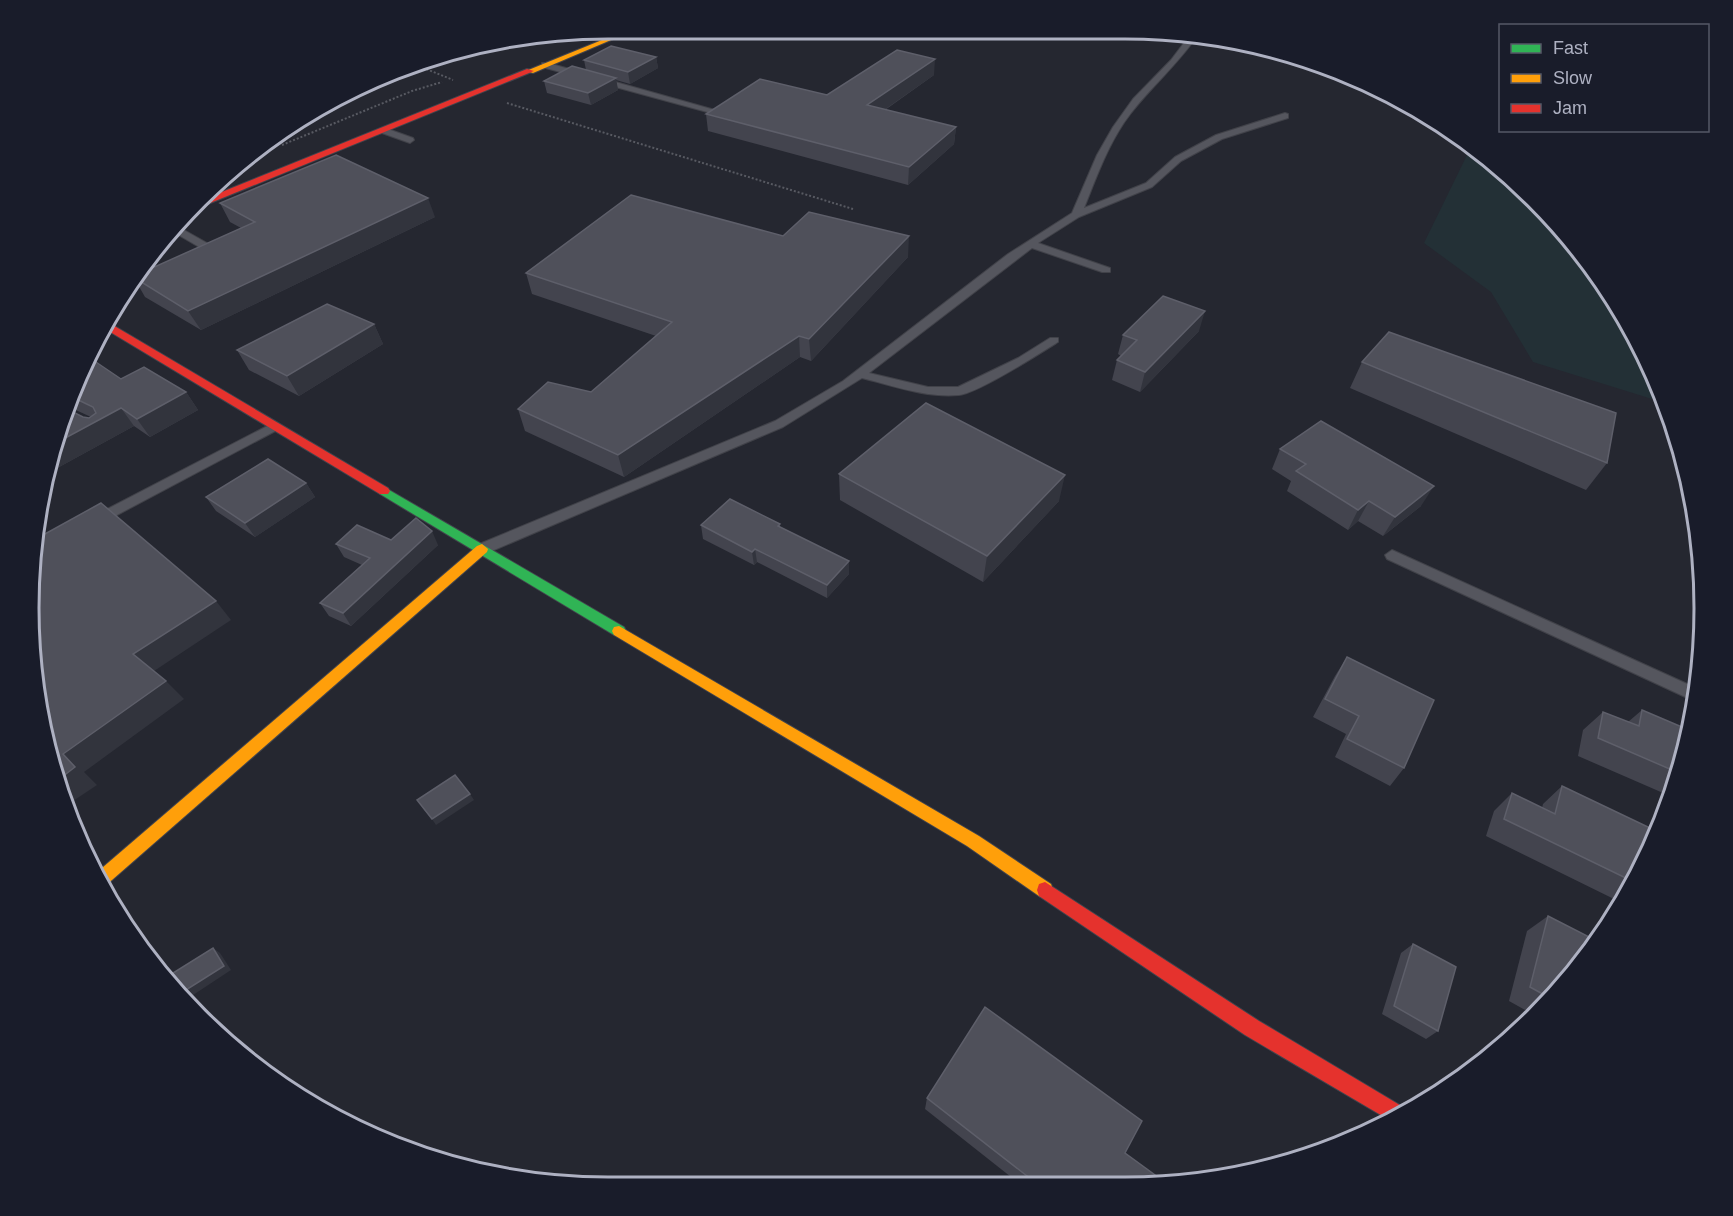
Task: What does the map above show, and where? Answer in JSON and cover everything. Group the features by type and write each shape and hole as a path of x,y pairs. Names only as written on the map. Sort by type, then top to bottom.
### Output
{"street":[{"path":"214,199 608,39"},
{"path":"112,329 973,841 1252,1028 1392,1110"},
{"path":"106,875 482,549"}],"lane":[{"path":"1076,215 1108,142 1135,101 1183,52 1189,43"},
{"path":"545,65 725,114"},
{"path":"482,549 779,424 860,374 1030,244 1076,215 1149,185 1178,159 1219,137 1285,116"},
{"path":"385,131 410,140"},
{"path":"181,232 210,249"},
{"path":"1030,244 1106,270"},
{"path":"860,374 928,391 960,391 1022,360 1054,340"},
{"path":"84,526 275,426"},
{"path":"1392,555 1687,692"}],"path":[{"path":"426,69 478,92 537,114 853,209"},
{"path":"281,146 412,91 461,75"}],"shaded area":[{"path":"1467,154 1500,180 1527,206 1576,262 1618,324 1655,400 1533,362 1491,292 1424,243"}],"building":[{"path":"611,46 656,57 628,72 584,60"},
{"path":"897,50 935,59 867,105 956,127 909,167 706,114 760,79 827,95"},
{"path":"572,66 616,78 588,93 544,81"},
{"path":"336,155 428,198 188,311 142,282 153,268 255,222 220,203"},
{"path":"631,195 783,236 809,212 909,236 809,339 799,336 618,455 518,409 548,382 591,392 672,322 526,273"},
{"path":"1163,296 1205,311 1145,372 1117,360 1137,340 1123,335"},
{"path":"327,304 374,324 287,376 237,350"},
{"path":"1389,332 1616,413 1607,463 1362,362"},
{"path":"95,362 121,379 144,367 186,392 137,419 121,408 65,438 74,412 89,418 96,413 93,407 78,400"},
{"path":"926,403 1065,475 987,556 839,474"},
{"path":"1321,421 1434,486 1395,517 1369,501 1358,510 1296,471 1306,464 1280,449"},
{"path":"268,459 306,483 245,523 206,497"},
{"path":"730,499 849,561 827,585 755,549 752,552 701,525"},
{"path":"101,503 216,601 133,654 166,681 63,754 75,767 64,775 50,719 40,645 40,571 44,535"},
{"path":"416,518 432,531 343,613 320,603 370,558 336,544 357,525 391,540"},
{"path":"1347,657 1434,700 1404,768 1347,739 1359,716 1325,699"},
{"path":"1642,710 1681,727 1671,769 1598,738 1603,712 1639,726"},
{"path":"455,775 470,794 432,819 417,800"},
{"path":"1562,786 1650,828 1626,878 1504,819 1512,793 1555,814"},
{"path":"1548,916 1589,937 1543,994 1530,987"},
{"path":"1413,944 1456,967 1438,1031 1394,1006"},
{"path":"213,948 224,966 186,990 172,973"},
{"path":"985,1007 1142,1121 1125,1153 1157,1176 1028,1177 927,1098"}],"traffic: fast":[{"path":"384,491 619,631"}],"traffic: slow":[{"path":"530,71 609,39"},
{"path":"106,875 482,549"},
{"path":"619,631 973,841 1045,890"}],"traffic: jam":[{"path":"214,198 530,71"},
{"path":"112,329 384,491"},
{"path":"1045,890 1252,1028 1392,1110"}]}
